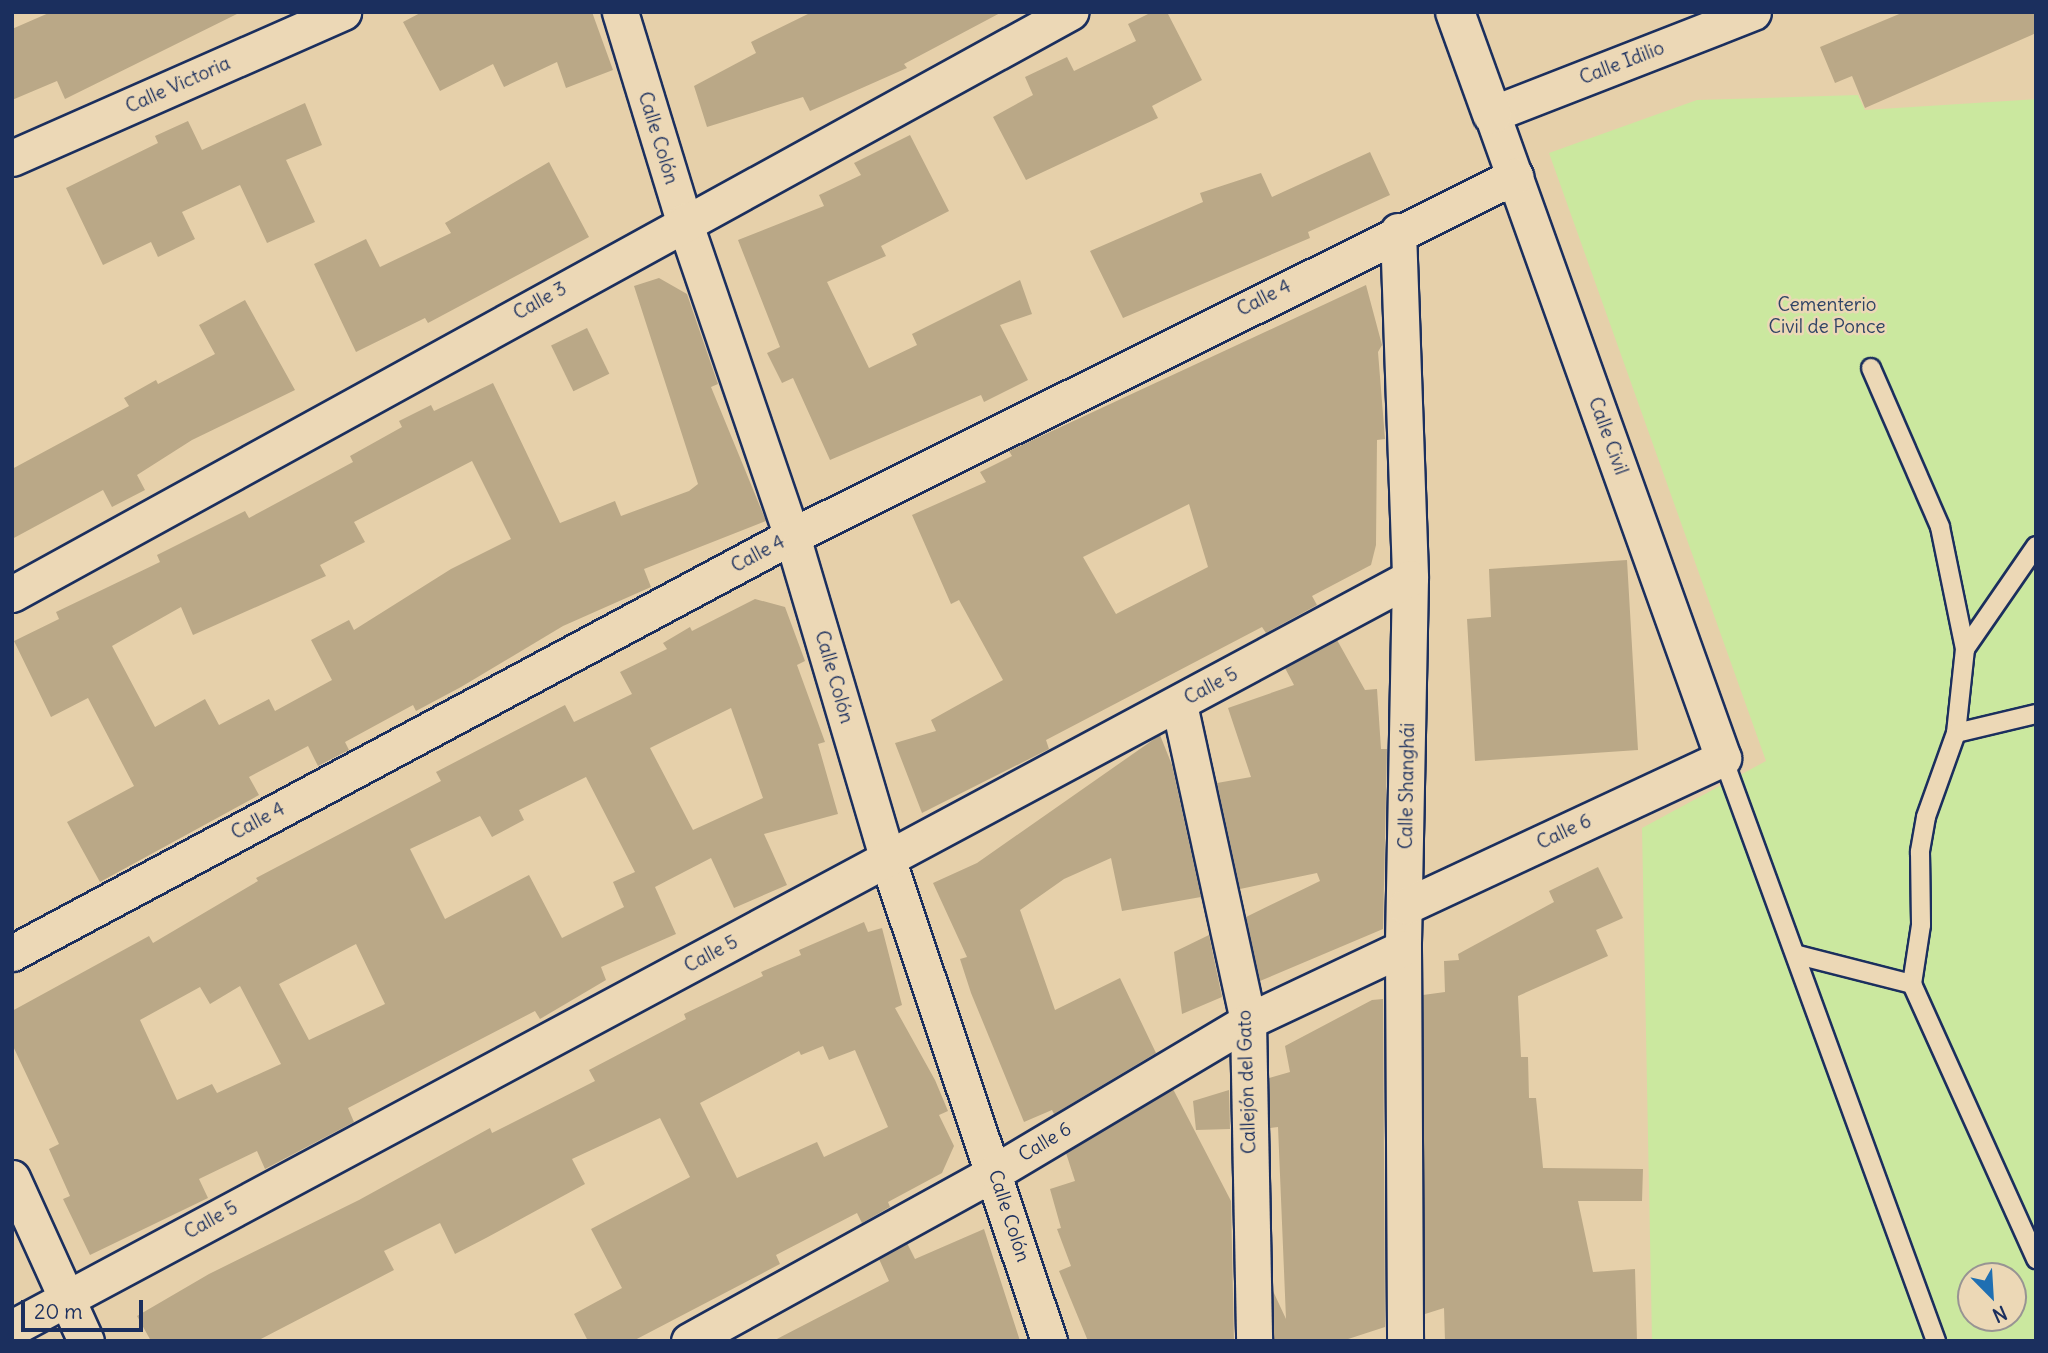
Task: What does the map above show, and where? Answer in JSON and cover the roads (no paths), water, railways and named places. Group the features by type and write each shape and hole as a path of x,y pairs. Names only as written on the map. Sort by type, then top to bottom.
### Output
{"street":[{"name":"Calle Victoria","path":"12,158 343,12"},
{"name":"Calle Colón","path":"620,12 684,221 792,536 888,861 995,1172 1049,1341"},
{"name":"Calle 3","path":"12,594 684,221 1070,12"},
{"path":"1455,12 1492,114"},
{"name":"Calle Idilio","path":"1492,114 1753,12"},
{"name":"Calle Civil","path":"1492,114 1723,758"},
{"name":"Calle 4","path":"12,953 792,536 1398,230 1515,176"},
{"name":"Calle Shanghái","path":"1398,230 1410,578 1406,906 1403,948 1400,1339"},
{"name":"Calle 5","path":"12,1328 364,1136 888,861 1410,578"},
{"name":"Callejón del Gato","path":"1179,704 1248,1021 1254,1341"},
{"name":"Calle 6","path":"1406,906 1723,758"},
{"name":"Calle 6","path":"689,1341 995,1172 1248,1021 1403,948"},
{"path":"12,1178 86,1341"}],"lane":[{"path":"1871,368 1940,527 1965,649 1956,733 1926,817 1920,852 1921,925 1912,984 2036,1259"},
{"path":"1965,649 2036,546"},
{"path":"1956,733 2036,714"},
{"path":"1723,758 1798,955 1936,1341"},
{"path":"1798,955 1912,984"}],"park label":[{"name":"Cementerio Civil de Ponce","path":"1827,316"}]}
